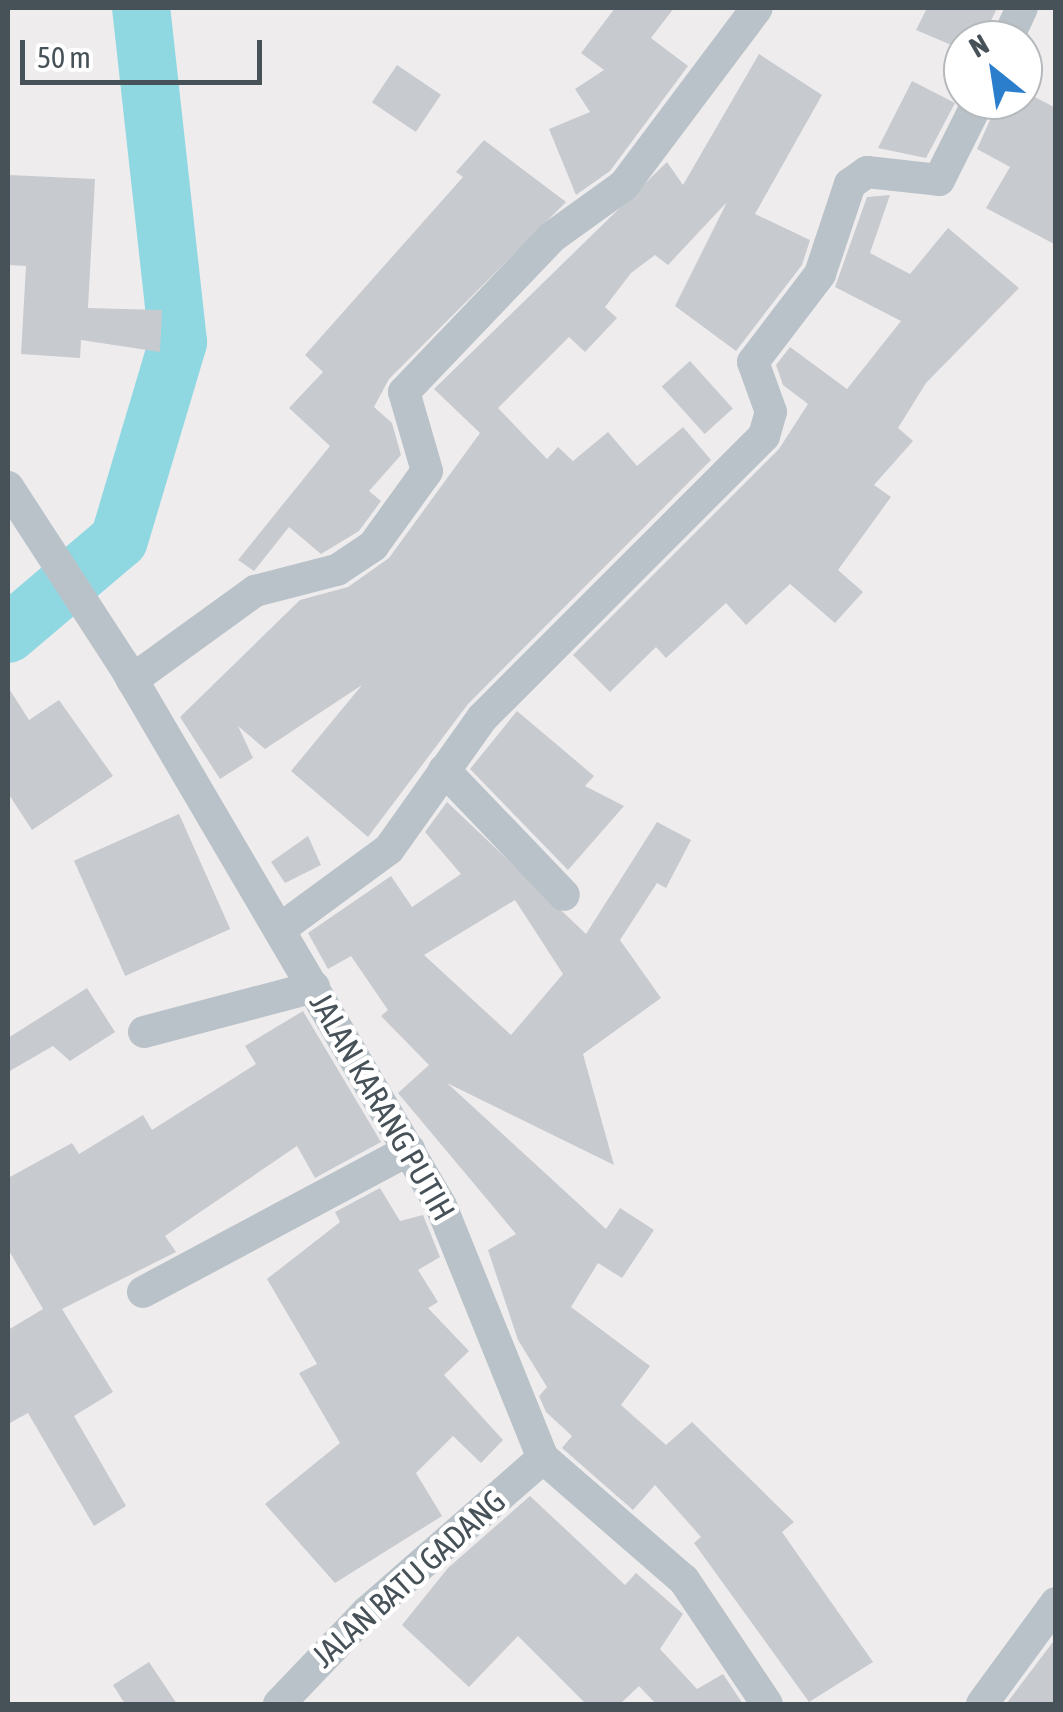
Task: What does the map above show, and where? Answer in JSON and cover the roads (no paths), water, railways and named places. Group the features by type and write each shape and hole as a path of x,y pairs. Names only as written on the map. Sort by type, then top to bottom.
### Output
{"street":[{"path":"128,672 255,591 337,570 373,546 427,471 404,392 552,237 631,177 757,8"},
{"path":"280,928 389,849 482,718 764,436 771,412 753,362 820,274 850,184 877,171 939,180 969,120"},
{"name":"JALAN KARANG PUTIH","path":"8,488 32,515 128,672 409,1150 478,1287 543,1458 684,1580 768,1704"},
{"path":"444,770 564,895"},
{"path":"144,1032 314,987"},
{"path":"143,1292 409,1150"},
{"name":"JALAN BATU GADANG","path":"279,1704 367,1612 543,1458"},
{"path":"982,1704 1056,1604"}],"waterway":[{"path":"8,634 119,540 178,342 141,8"}]}
